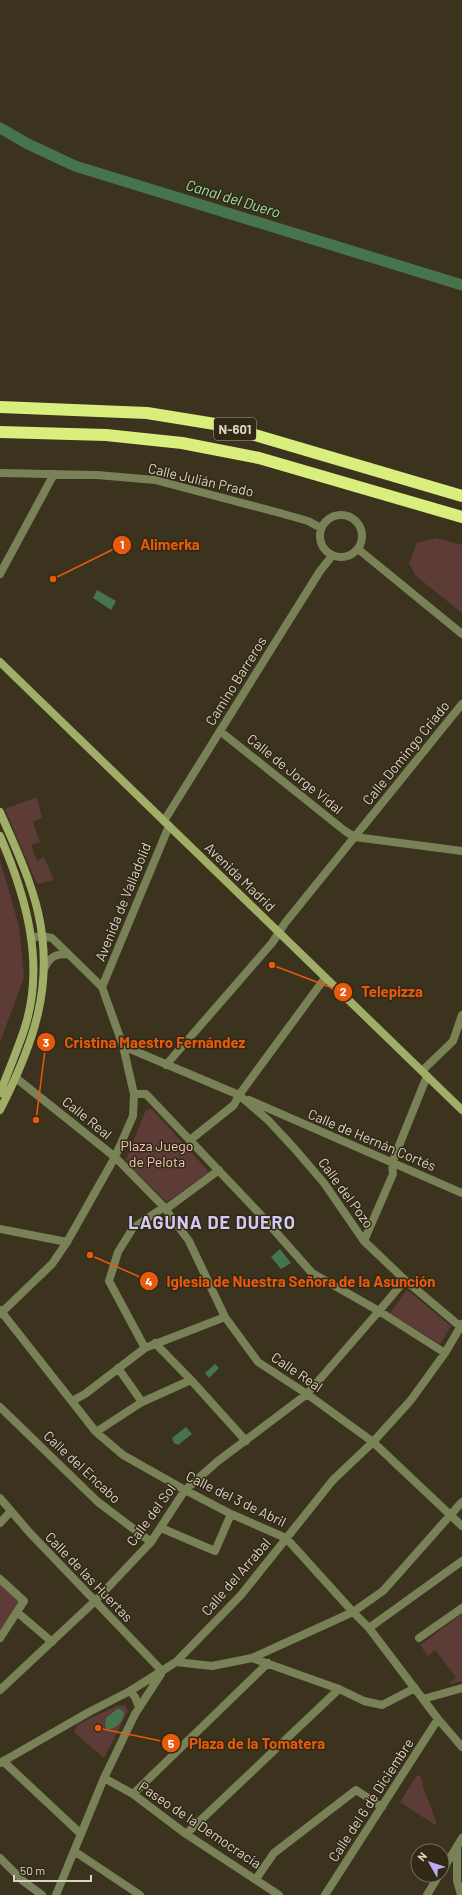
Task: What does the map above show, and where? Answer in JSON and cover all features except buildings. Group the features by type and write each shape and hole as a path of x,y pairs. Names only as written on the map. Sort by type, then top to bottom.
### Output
{"highway":[{"name":"N-601","path":"0,407 147,413 221,425 462,496"},
{"name":"N-601","path":"0,432 106,435 182,443 259,458 462,517"}],"main road":[{"name":"Avenida Madrid","path":"0,662 424,1074 461,1107"},
{"path":"0,812 19,857 38,912 44,969 37,1022 16,1078 0,1110"},
{"path":"0,836 11,861 27,912 33,967 32,997 25,1029 0,1093"}],"street":[{"name":"Calle Julián Prado","path":"0,473 98,475 155,480 308,521 321,528"},
{"path":"0,574 54,474"},
{"path":"336,515 350,517 355,520 362,531 362,537 358,549 346,557 332,556 322,547 320,541 321,528 330,518 336,515"},
{"path":"358,549 462,634"},
{"name":"Camino Barreros","path":"166,824 220,731 320,571 332,556"},
{"name":"Calle Domingo Criado","path":"166,1065 272,943 285,923 462,704"},
{"name":"Calle de Jorge Vidal","path":"220,731 345,831 356,837"},
{"name":"Avenida de Valladolid","path":"102,987 166,824"},
{"path":"356,837 462,851"},
{"path":"1,1312 52,1264 115,1157 133,1116 134,1094 123,1046 102,987 52,938 41,936 31,938"},
{"path":"44,969 48,961 57,954 68,954"},
{"path":"190,1140 234,1105 239,1095 325,978"},
{"path":"364,1241 393,1174 392,1162 424,1074 453,1041 462,1015"},
{"path":"123,1046 239,1095"},
{"name":"Calle Real","path":"16,1078 115,1157 165,1208 188,1241 224,1317 258,1362 307,1394 373,1442 462,1526"},
{"path":"134,1094 146,1094 219,1170 312,1273 379,1311 445,1353"},
{"name":"Calle de Hernán Cortés","path":"239,1095 272,1111 462,1193"},
{"name":"Calle del Pozo","path":"239,1095 268,1120 324,1183 364,1241 405,1280 461,1327"},
{"path":"268,1120 272,1111"},
{"path":"145,1348 109,1281 118,1252 133,1228 165,1208 219,1170"},
{"path":"0,1229 66,1242"},
{"name":"Calle del Sol","path":"0,1690 95,1601 151,1542 185,1490 246,1440 307,1394 405,1280"},
{"name":"Calle del 3 de Abril","path":"1,1312 96,1432 123,1455 231,1514 286,1538 369,1628 438,1719 462,1747"},
{"path":"72,1401 85,1394 145,1348 224,1317"},
{"name":"Calle del Arrabal","path":"2,1762 89,1712 130,1691 176,1662 241,1595 333,1480 373,1442 411,1400 445,1353 461,1327"},
{"path":"155,1344 191,1380 246,1440"},
{"path":"118,1368 142,1402"},
{"path":"96,1432 142,1402 191,1380"},
{"name":"Calle del Encabo","path":"0,1407 98,1502 151,1542"},
{"name":"Calle de las Huertas","path":"0,1498 162,1671"},
{"path":"176,1662 212,1666 252,1658 353,1612 383,1591 462,1502"},
{"path":"0,1523 11,1511"},
{"path":"161,1528 215,1551 231,1514"},
{"path":"369,1628 462,1561"},
{"path":"0,1579 24,1601 0,1638"},
{"path":"419,1638 462,1608"},
{"path":"17,1612 52,1642"},
{"path":"252,1658 339,1689 364,1700 382,1705 415,1688"},
{"path":"133,1794 268,1663"},
{"path":"56,1895 104,1778 139,1707 162,1671"},
{"path":"423,1699 462,1688"},
{"path":"186,1834 339,1689"},
{"path":"130,1691 135,1697 139,1707"},
{"name":"Calle del 6 de Diciembre","path":"325,1895 438,1719"},
{"path":"2,1762 81,1834"},
{"name":"Paseo de la Democracia","path":"104,1778 133,1794 186,1834 279,1895"},
{"path":"256,1879 274,1853 356,1790 382,1807"},
{"path":"450,1859 462,1838"},
{"path":"458,1847 457,1881 461,1895"},
{"path":"74,1851 140,1895"},
{"path":"0,1858 24,1881 42,1895"},
{"path":"426,1895 434,1883"}],"green space":[{"path":"436,538 462,545 462,613 416,576 409,563 417,543"},
{"path":"37,797 42,818 33,822 40,842 31,845 37,861 44,857 54,880 37,884 5,809"},
{"path":"0,860 19,926 24,978 0,1042"},
{"name":"Plaza Juego de Pelota","path":"152,1109 209,1172 167,1202 133,1169 126,1159 146,1110"},
{"path":"407,1290 451,1326 440,1344 390,1313"},
{"path":"0,1583 24,1601 0,1636"},
{"path":"462,1614 462,1681 451,1684 449,1683 456,1677 435,1650 428,1656 420,1645"},
{"path":"125,1705 128,1711 104,1758 74,1732 78,1724 117,1706"},
{"path":"417,1775 420,1776 423,1782 422,1784 437,1824 435,1825 400,1802"}],"shaded area":[{"path":"97,590 116,601 111,610 93,598"},
{"path":"280,1249 291,1263 281,1269 271,1257"},
{"path":"215,1364 219,1368 209,1378 205,1373"},
{"path":"186,1427 192,1434 178,1445 174,1443 172,1438"},
{"path":"117,1709 124,1712 123,1719 113,1728 107,1729 105,1726 106,1718"}],"waterway":[{"name":"Canal del Duero","path":"0,128 28,144 75,166 462,285"}],"place":[{"name":"Alimerka","path":"53,579"},
{"name":"Telepizza","path":"272,965"},
{"name":"Cristina Maestro Fernández","path":"36,1120"},
{"name":"Iglesia de Nuestra Señora de la Asunción","path":"90,1255"},
{"name":"Plaza de la Tomatera","path":"98,1728"}],"district":[{"name":"LAGUNA DE DUERO","path":"212,1223"}]}
